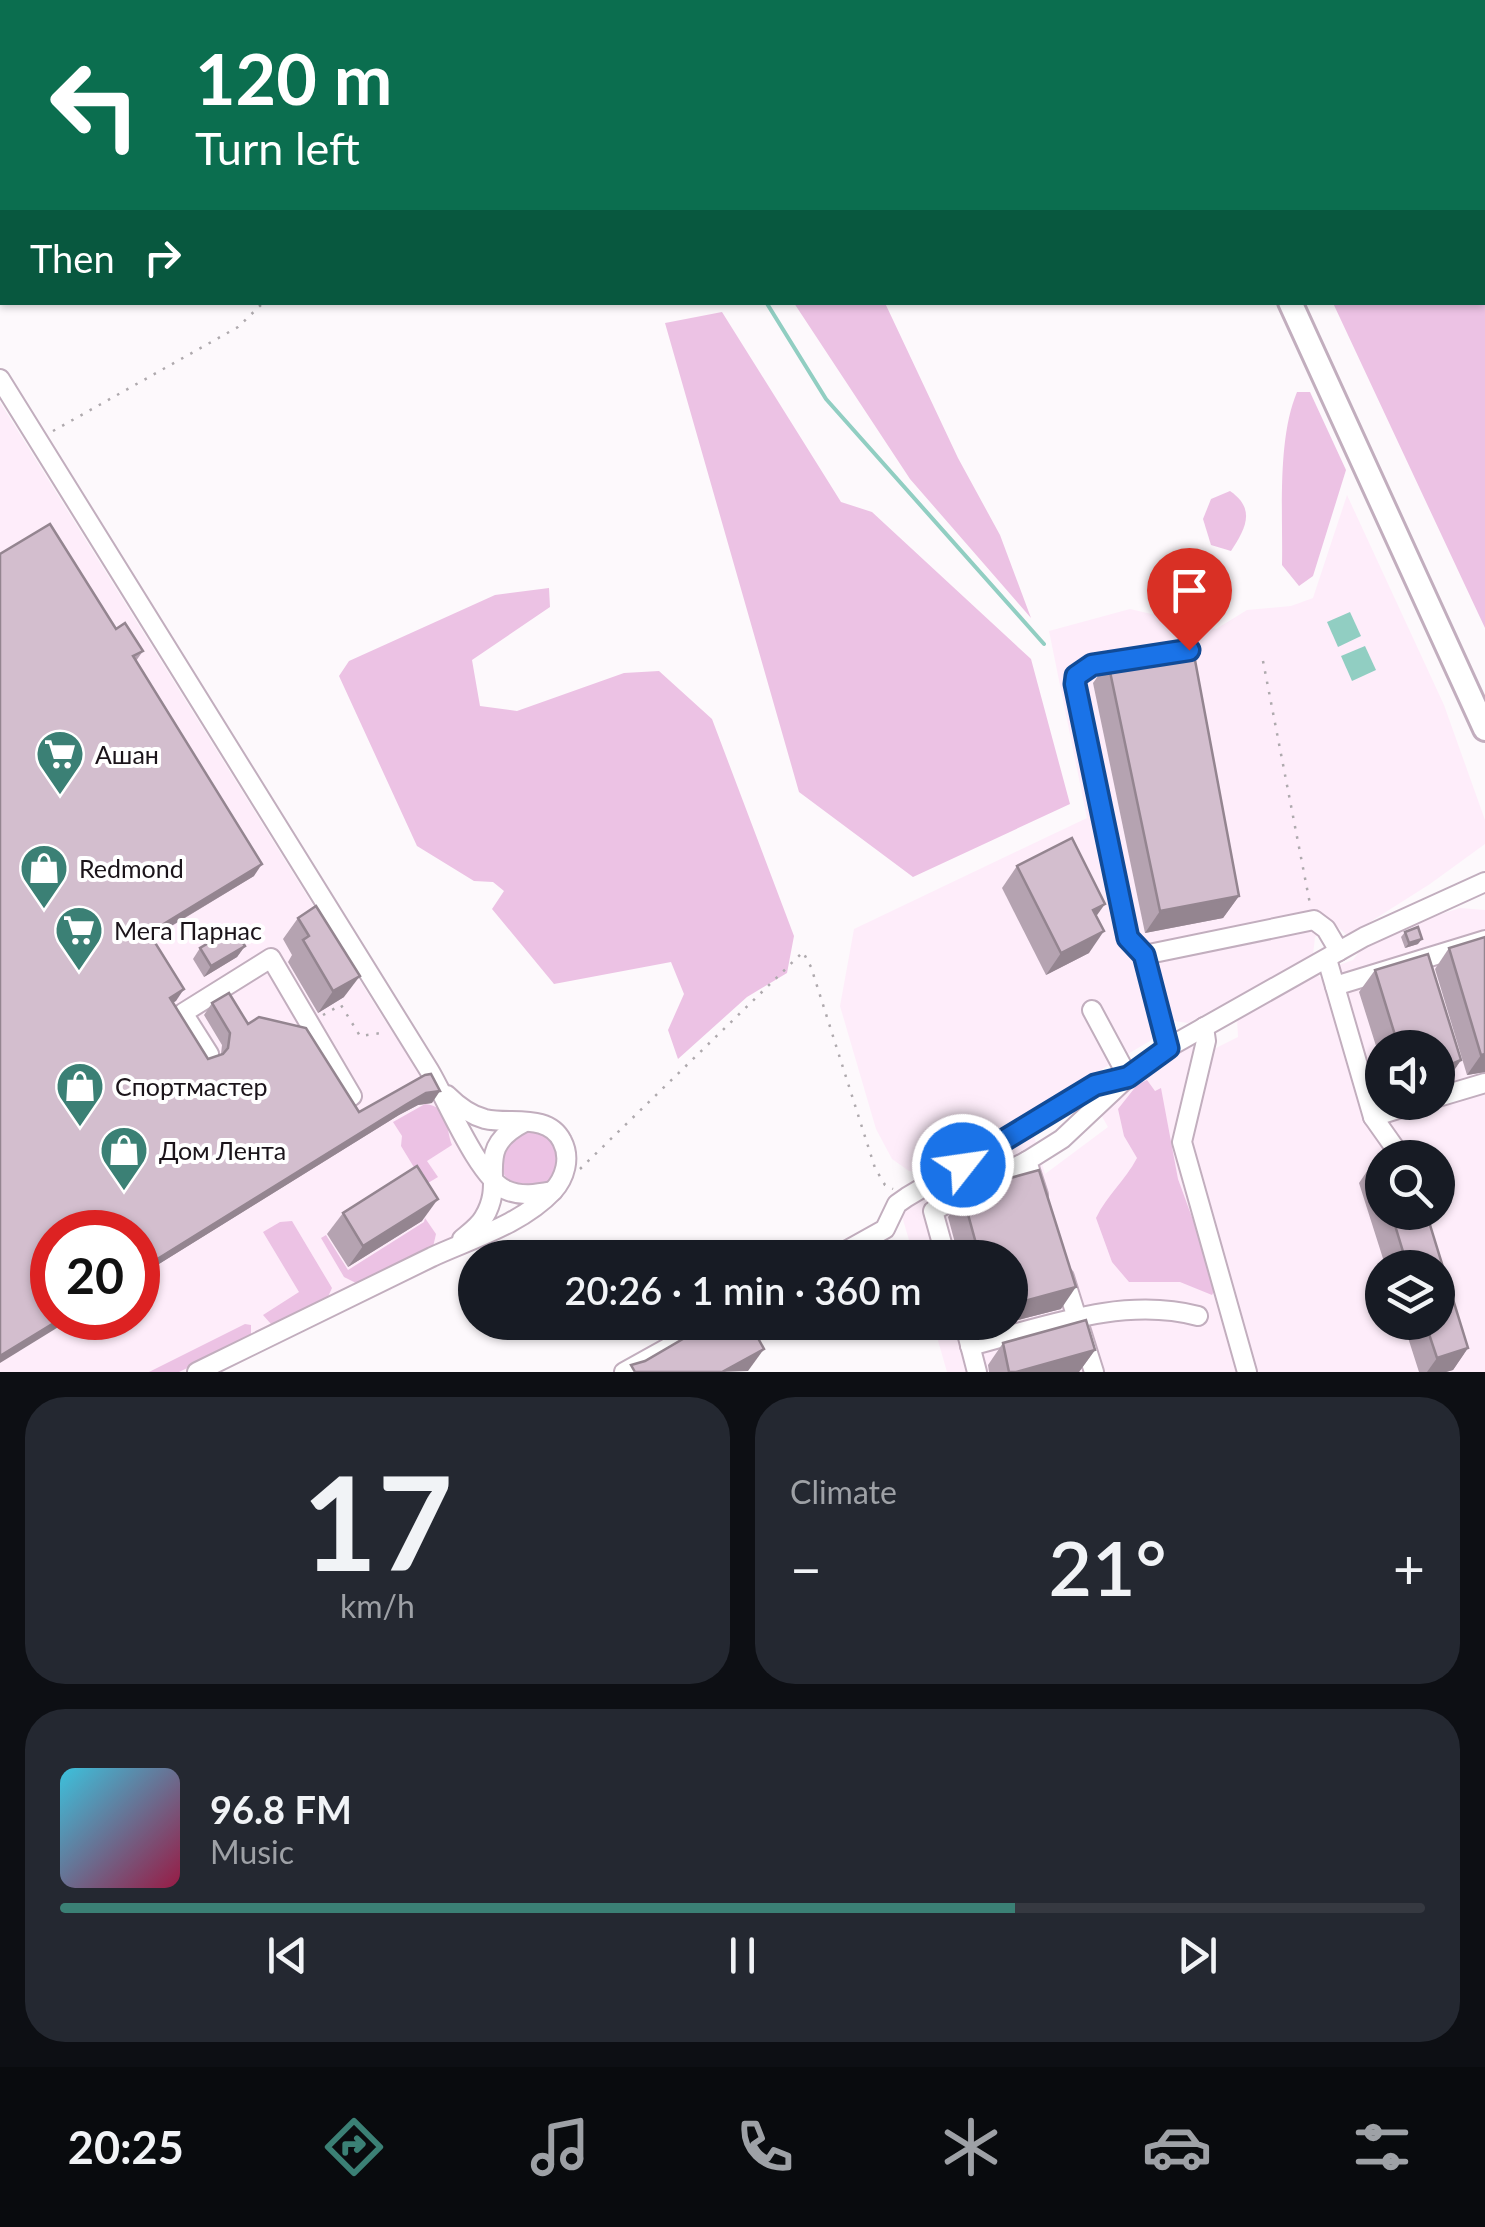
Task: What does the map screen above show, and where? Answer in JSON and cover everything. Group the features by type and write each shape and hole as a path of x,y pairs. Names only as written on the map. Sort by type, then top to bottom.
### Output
{"main road":[{"path":"1291,305 1485,728"}],"street":[{"path":"0,379 441,1090 493,1181 521,1194 557,1185"},
{"path":"1150,656 1092,665 1076,676 1075,684 1128,938 1144,955 1168,1048"},
{"path":"941,1240 933,1211 1062,1139 1128,1077 1168,1048 1364,938 1480,888"},
{"path":"1144,955 1314,920 1326,930 1335,986 1365,1089"},
{"path":"1335,986 1485,940"},
{"path":"208,1054 183,1013 271,958 352,1096"},
{"path":"1092,1010 1128,1077"},
{"path":"1204,1028 1206,1041 1182,1142 1247,1372"},
{"path":"865,1240 885,1229 897,1204 907,1197 1095,1085 1128,1077"},
{"path":"1455,1092 1485,1083"},
{"path":"197,1372 487,1233 540,1202 557,1185 566,1154 553,1129 484,1118 466,1111 441,1090"},
{"path":"454,1246 485,1216 501,1137 525,1122"},
{"path":"1027,1160 1044,1213"},
{"path":"1060,1266 1094,1372"},
{"path":"970,1346 1077,1319 1142,1308 1198,1316"},
{"path":"624,1372 682,1340"},
{"path":"968,1340 977,1372"}],"path":[{"path":"38,440 238,327 261,305"},
{"path":"1263,661 1314,920"},
{"path":"557,1185 578,1172 803,952 874,1168 885,1185 907,1197"},
{"path":"310,1023 340,1005 360,1036 381,1034"}],"shaded area":[{"path":"795,305 886,305 958,458 1000,535 1031,618 910,479"},
{"path":"1334,305 1485,305 1485,628"},
{"path":"722,312 841,502 872,512 1031,659 1070,804 913,877 799,792 665,323"},
{"path":"1297,392 1310,392 1346,470 1313,576 1299,586 1282,565 1284,454"},
{"path":"0,402 385,1021 454,1124 482,1182 483,1203 475,1219 451,1241 184,1372 0,1372"},
{"path":"1230,491 1246,512 1241,534 1231,551 1211,545 1203,519 1211,499"},
{"path":"1347,495 1444,705 1485,820 1485,844 1348,936 1334,924 1315,937 1313,955 1188,1023 1174,1021 1156,1031 1155,1038 928,1172 909,1171 892,1159 876,1129 840,1006 854,929 1087,818 1049,631 1130,609 1216,629 1247,610 1291,606 1313,598"},
{"path":"549,588 550,607 472,660 480,706 517,711 624,673 659,671 712,719 794,936 787,973 747,997 678,1059 668,1030 684,994 671,962 554,984 492,909 504,891 493,882 474,881 417,846 339,676 349,661 495,595"},
{"path":"1350,612 1361,636 1338,647 1327,622"},
{"path":"1365,646 1376,670 1352,681 1341,656"},
{"path":"1460,908 1485,910 1485,1372 947,1372 938,1340 1028,1340 1028,1240 909,1240 901,1213 1034,1136 1045,1174 1108,1127 1100,1113 1139,1076 1191,1046 1212,1050 1238,1037 1237,1019 1318,975 1323,981 1341,973 1339,965 1353,960 1359,952 1416,922"},
{"path":"1147,1080 1155,1091 1161,1088 1178,1179 1217,1286 1212,1295 1180,1282 1129,1282 1112,1262 1096,1218 1137,1158 1124,1136 1118,1109 1137,1085"},
{"path":"425,1104 443,1113 452,1145 427,1161 438,1177 428,1183 432,1191 429,1192 401,1146 402,1136 393,1122"},
{"path":"529,1131 550,1139 558,1160 550,1181 529,1189 508,1181 500,1160 508,1139"},
{"path":"425,1218 436,1234 433,1247 358,1284 344,1277 321,1238 326,1235 348,1270"},
{"path":"292,1221 332,1288 327,1299 271,1324 263,1315 299,1292 263,1232 280,1222"},
{"path":"245,1324 251,1325 247,1339 179,1372 149,1372"}],"building":[{"name":"Мега Парнас","path":"50,524 116,629 125,623 143,651 133,656 262,864 149,933 184,989 170,998 208,1059 228,1048 230,1033 212,1003 229,993 248,1024 259,1017 306,1028 359,1112 425,1075 431,1074 440,1091 426,1093 407,1104 160,1257 160,1210 30,1210 30,1338 0,1356 0,554"},
{"path":"1192,644 1239,896 1160,911 1108,662"},
{"path":"1072,838 1105,904 1093,910 1104,931 1061,953 1017,866"},
{"path":"316,906 360,976 333,991 303,940 309,936 298,918"},
{"path":"1418,927 1422,939 1409,943 1405,932"},
{"path":"234,928 245,946 211,966 200,948"},
{"path":"1485,937 1485,1054 1481,1055 1449,948"},
{"path":"1428,954 1452,1030 1393,1030 1375,970"},
{"path":"1455,1041 1461,1060 1455,1063"},
{"path":"417,1166 438,1199 363,1246 343,1213"},
{"path":"1039,1170 1076,1287 1028,1300 1028,1240 975,1240 963,1196 978,1187"},
{"path":"1396,1230 1432,1230 1438,1250 1403,1250"},
{"path":"1455,1306 1468,1348 1437,1358 1431,1340 1455,1340"},
{"path":"1086,1320 1095,1350 1009,1372 1003,1343 1028,1340 1028,1336"},
{"path":"681,1340 759,1340 764,1349 722,1372 635,1372 631,1365"}],"waterway":[{"path":"768,305 826,399 1044,644"}],"place":[{"name":"Ашан","path":"60,796"},
{"name":"Redmond","path":"44,910"},
{"name":"Мега Парнас","path":"79,972"},
{"name":"Спортмастер","path":"80,1128"},
{"name":"Дом Лента","path":"124,1192"}],"route":[{"path":"963,1165 1095,1085 1128,1077 1168,1048 1144,955 1128,938 1075,684 1076,676 1092,665 1189,650"}]}
